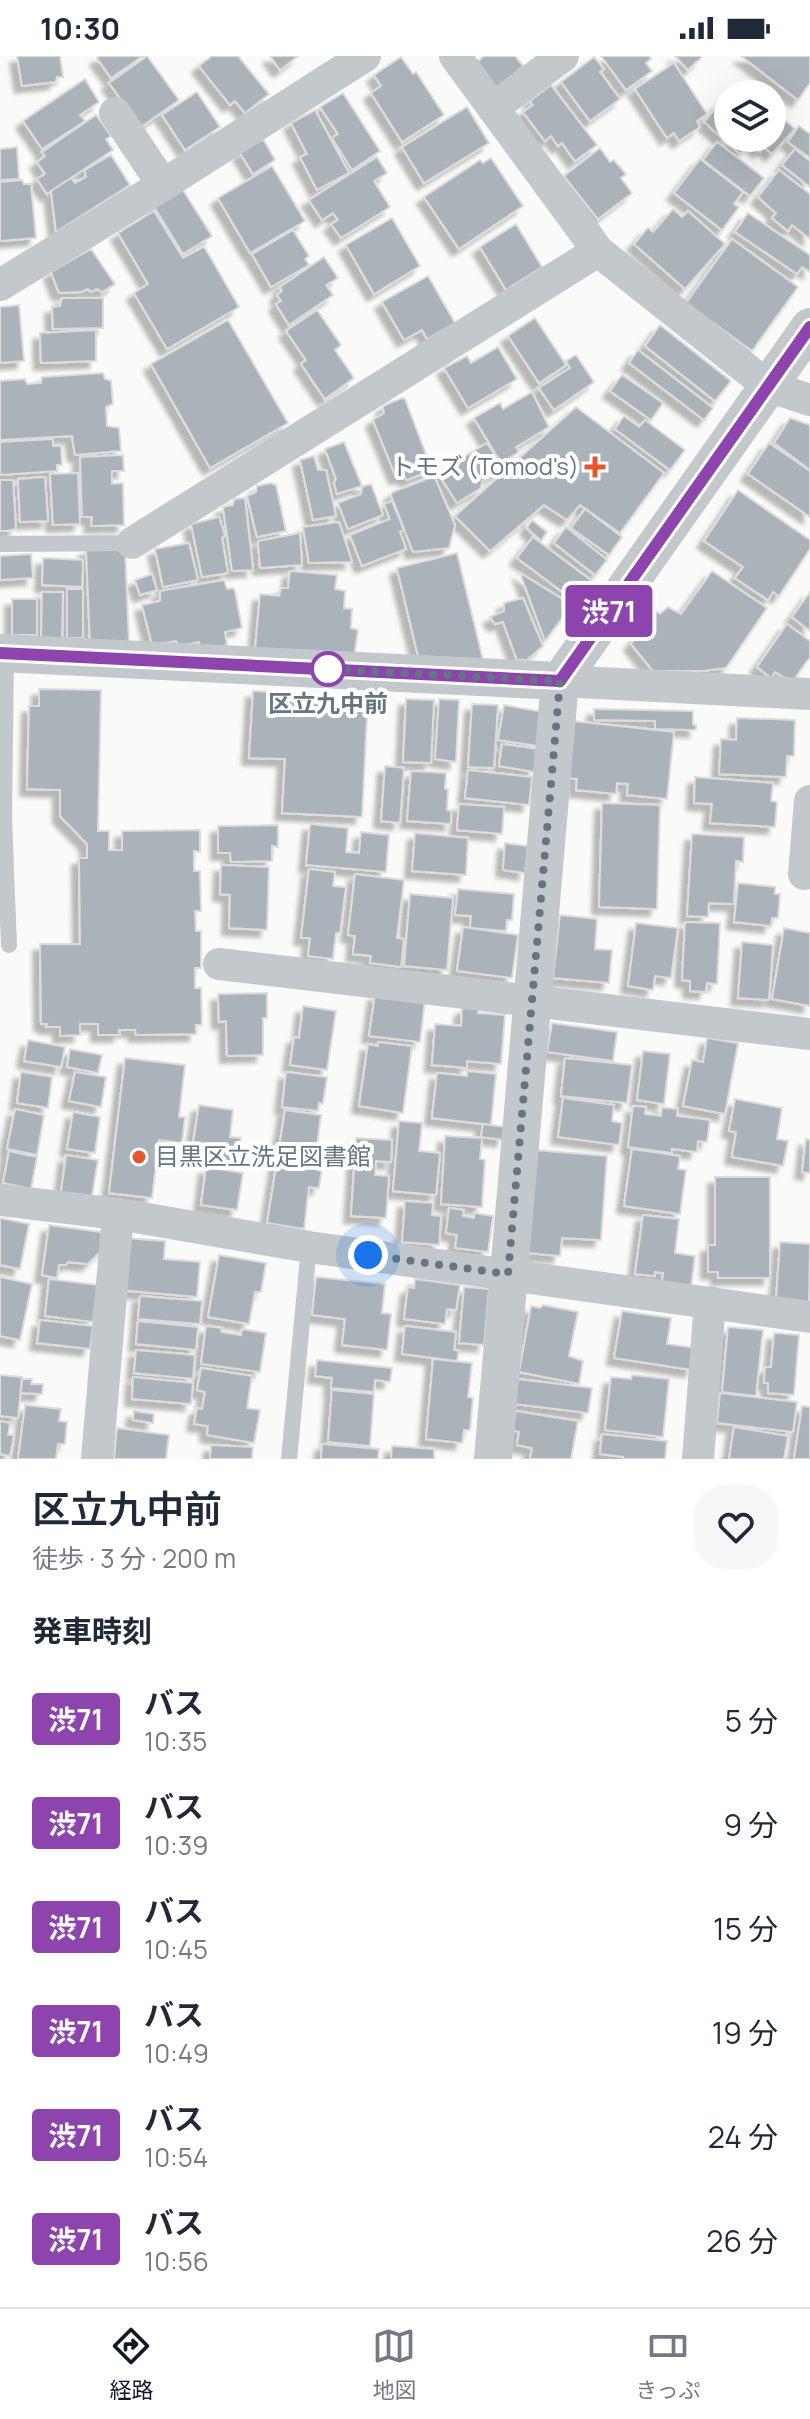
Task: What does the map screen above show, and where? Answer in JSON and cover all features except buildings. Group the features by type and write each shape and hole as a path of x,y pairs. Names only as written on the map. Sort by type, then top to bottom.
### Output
{"street":[{"path":"0,285 365,56"},
{"path":"455,56 598,251 768,386 810,400"},
{"path":"493,108 563,56"},
{"path":"115,113 163,185"},
{"path":"132,543 598,251"},
{"path":"493,1459 560,681 810,327"},
{"path":"3,653 808,691"},
{"path":"804,874 810,801"},
{"path":"219,964 810,1034"},
{"path":"0,1200 118,1214 309,1247 810,1317"},
{"path":"97,1459 118,1214"},
{"path":"698,1459 710,1302"}],"lane":[{"path":"0,544 132,543"},
{"path":"3,653 2,818 9,945"},
{"path":"289,1459 309,1247"}],"bus line":[{"name":"渋71","path":"0,653 560,681 810,327"}],"place":[{"name":"トモズ (Tomod's)","path":"595,467"},
{"name":"区立九中前","path":"328,669"},
{"name":"目黒区立洗足図書館","path":"139,1157"}],"route":[{"path":"328,669 323,669 560,681 508,1274 368,1255"}]}
